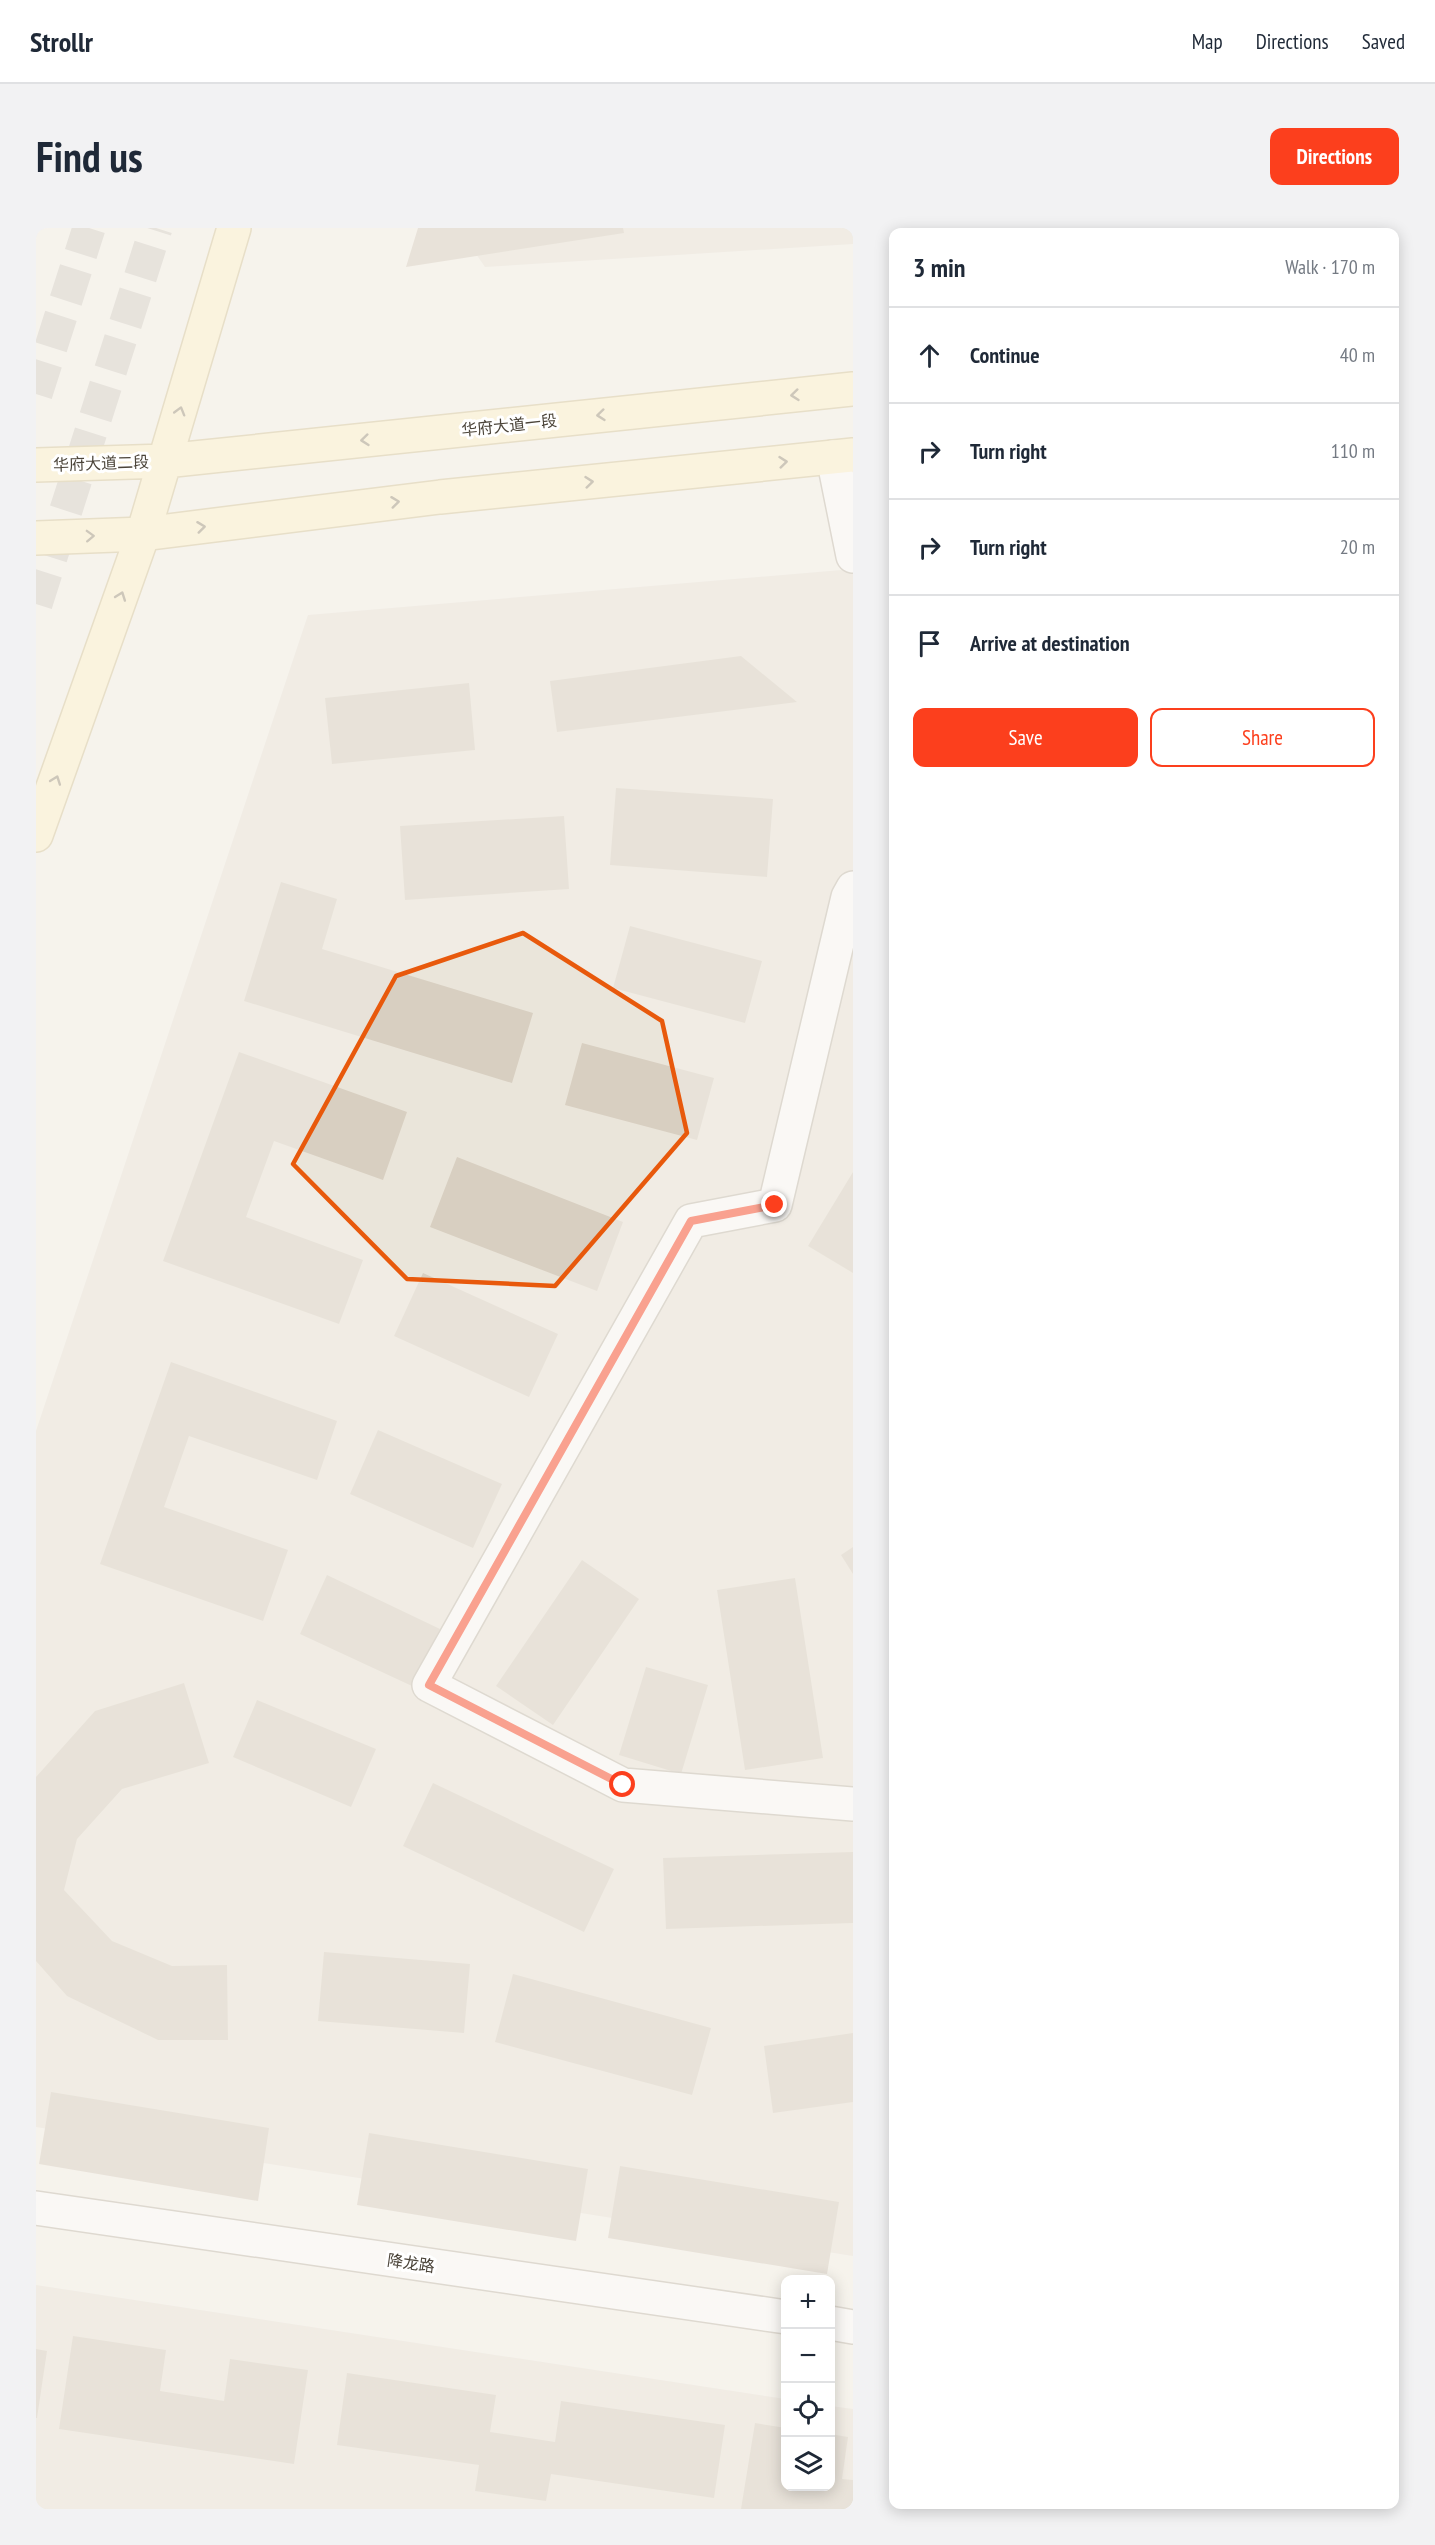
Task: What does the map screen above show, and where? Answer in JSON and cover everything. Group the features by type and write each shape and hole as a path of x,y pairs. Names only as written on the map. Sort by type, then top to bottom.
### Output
{"main road":[{"path":"36,835 143,534 234,228"},
{"name":"华府大道一段","path":"165,461 853,389"},
{"path":"36,538 143,534 440,496 843,456"},
{"name":"华府大道二段","path":"36,465 165,461"}],"street":[{"path":"843,456 853,556"},
{"path":"853,888 848,897 775,1205 691,1221 429,1685 623,1785 853,1804"},
{"name":"降龙路","path":"36,2208 781,2316"},
{"path":"835,2325 853,2327"}],"highlighted area":[{"path":"523,933 662,1021 687,1133 555,1286 407,1279 293,1164 396,976"}],"shaded area":[{"path":"458,228 853,228 853,244 485,267"},
{"path":"853,569 853,2256 36,2127 36,1431 308,615"},
{"path":"36,2285 781,2398 781,2491 835,2491 835,2407 853,2409 853,2509 36,2509"}],"building":[{"path":"418,228 623,228 624,233 406,267"},
{"path":"741,656 797,702 557,732 550,681"},
{"path":"469,683 475,750 332,764 325,698"},
{"path":"616,788 773,799 767,877 610,865"},
{"path":"564,816 569,889 405,900 400,826"},
{"path":"281,882 337,899 322,949 533,1013 512,1083 244,1001"},
{"path":"630,926 762,961 745,1023 613,988"},
{"path":"582,1043 714,1078 697,1140 565,1105"},
{"path":"239,1052 407,1112 383,1180 274,1141 246,1217 363,1260 339,1324 163,1261"},
{"path":"457,1157 623,1222 597,1291 430,1227"},
{"path":"853,1172 853,1273 808,1246"},
{"path":"423,1273 558,1334 529,1397 394,1336"},
{"path":"171,1362 337,1421 317,1480 189,1436 164,1507 288,1550 263,1621 100,1564"},
{"path":"378,1430 502,1484 473,1548 350,1494"},
{"path":"853,1547 853,1574 841,1555"},
{"path":"582,1560 639,1599 553,1725 496,1686"},
{"path":"327,1575 440,1629 412,1686 300,1634"},
{"path":"795,1578 823,1758 745,1770 717,1590"},
{"path":"646,1667 708,1685 681,1774 619,1755"},
{"path":"184,1683 209,1763 122,1789 77,1839 64,1890 112,1941 172,1966 227,1965 228,2040 158,2040 67,1996 36,1961 36,1777 95,1711"},
{"path":"257,1700 376,1749 351,1807 233,1757"},
{"path":"433,1783 614,1869 584,1932 403,1846"},
{"path":"853,1852 853,1923 666,1929 663,1858"},
{"path":"324,1952 470,1964 464,2033 318,2021"},
{"path":"513,1974 711,2028 692,2095 495,2042"},
{"path":"853,2033 853,2102 773,2113 764,2046"},
{"path":"51,2092 269,2128 258,2201 39,2164"},
{"path":"369,2133 588,2169 576,2241 357,2205"},
{"path":"620,2166 839,2202 827,2274 608,2238"},
{"path":"73,2336 166,2350 160,2391 224,2401 230,2359 308,2370 294,2464 59,2429"},
{"path":"36,2349 47,2351 37,2418 36,2418"},
{"path":"347,2373 496,2395 490,2432 555,2442 561,2401 725,2425 714,2498 551,2474 546,2501 475,2491 479,2465 337,2445"},
{"path":"755,2423 781,2427 781,2491 835,2491 835,2435 848,2437 842,2479 853,2480 853,2509 741,2509"}],"tunnel":[{"path":"36,394 89,228"},
{"path":"36,604 156,228"}],"route":[{"path":"623,1785 429,1685 691,1221 775,1205"}]}
